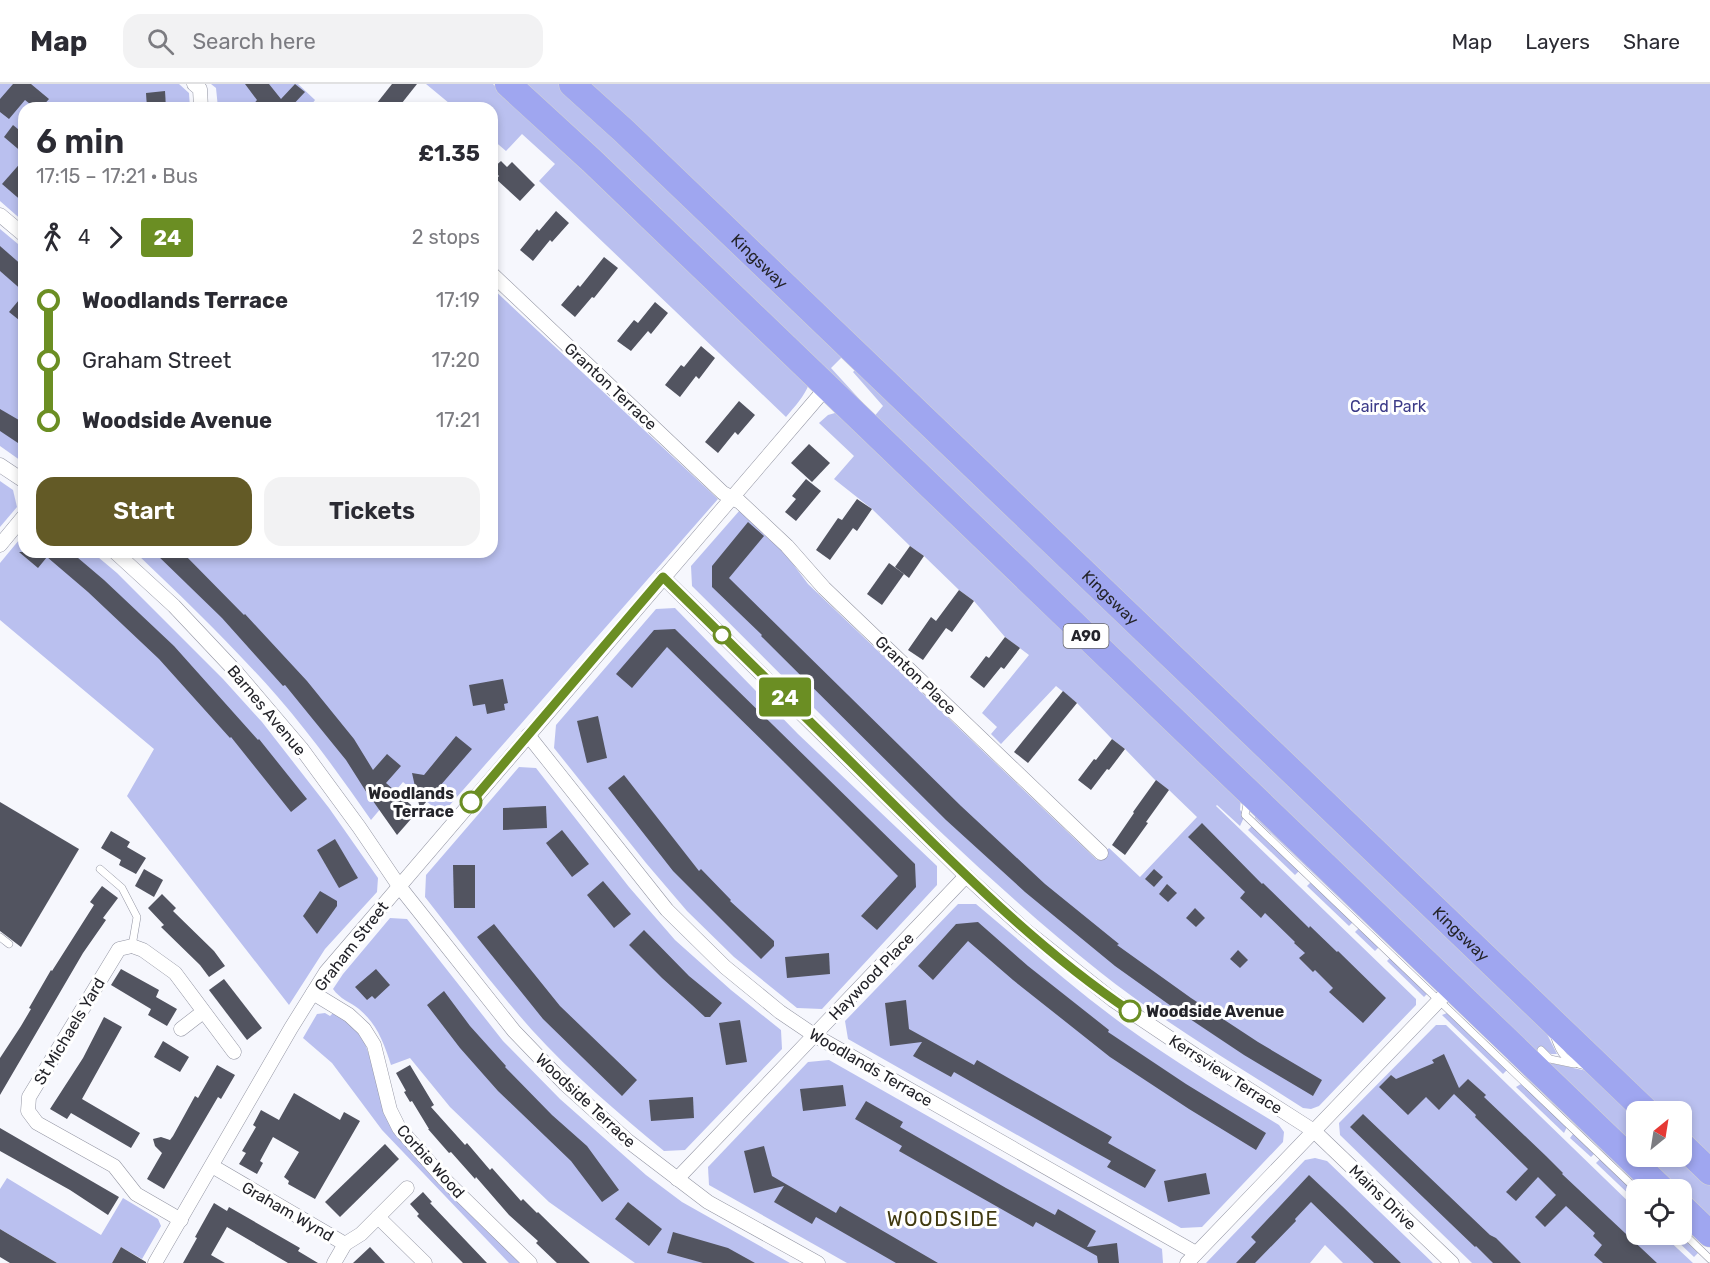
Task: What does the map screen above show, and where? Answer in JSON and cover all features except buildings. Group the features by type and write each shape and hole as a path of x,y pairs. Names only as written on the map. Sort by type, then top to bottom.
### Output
{"highway":[{"name":"A90","path":"508,84 592,161 1249,792 1412,961 1504,1050 1651,1179"},
{"name":"Kingsway","path":"572,84 624,131 1635,1101"},
{"path":"1692,1155 1710,1172"},
{"path":"1692,1222 1706,1243"}],"street":[{"path":"194,84 200,89 201,102"},
{"path":"0,215 18,231"},
{"name":"Granton Terrace","path":"498,280 723,493 731,497"},
{"name":"Graham Street","path":"155,1263 291,1028 326,972 826,388"},
{"path":"0,465 18,477"},
{"name":"Granton Place","path":"731,497 740,502 787,546 824,588 1101,853"},
{"path":"0,545 18,523"},
{"name":"Barnes Avenue","path":"122,558 174,606 301,748 399,886"},
{"name":"Kerrsview Terrace","path":"663,577 966,876 1024,929 1113,1000 1314,1131"},
{"name":"Woodlands Terrace","path":"528,735 667,910 725,967 780,1012 814,1035 1192,1258"},
{"name":"Haywood Place","path":"677,1179 966,876"},
{"name":"Woodside Terrace","path":"399,886 514,1031 565,1084 627,1141 708,1202 818,1263"},
{"path":"132,946 143,950 175,973 234,1052"},
{"name":"St Michaels Yard","path":"132,946 119,949 29,1097 28,1111 37,1123 114,1166 136,1194 181,1220"},
{"name":"Corbie Wood","path":"313,993 350,1015 364,1029 374,1045 390,1110 399,1128 444,1179 530,1263"},
{"path":"1192,1258 1446,993"},
{"path":"181,1029 203,1012"},
{"name":"Mains Drive","path":"1314,1131 1452,1263"},
{"name":"Graham Wynd","path":"212,1166 345,1244 334,1263"},
{"path":"345,1244 361,1234 407,1188"},
{"path":"378,1217 425,1263"}],"lane":[{"path":"100,869 122,888 137,917 132,946"},
{"path":"0,937 9,944"},
{"path":"1549,1018 1559,1050 1574,1064"},
{"path":"1504,1050 1627,1179"},
{"path":"1541,1050 1550,1059 1604,1071"},
{"path":"1692,1237 1706,1243 1710,1259"}],"green space":[{"path":"0,84 179,84 189,93 190,102 18,102 18,217 0,201"},
{"path":"211,84 298,84 315,100 314,102 217,102 216,88"},
{"path":"426,84 493,84 586,169 809,384 786,417 539,181 555,164 522,134 506,151 498,144 498,102 448,102"},
{"path":"521,84 559,84 618,137 844,355 831,368 863,403 859,407"},
{"name":"Caird Park","path":"584,84 1710,84 1710,1161 1692,1144 1692,1101 1648,1101"},
{"path":"0,229 18,244 18,459 0,446"},
{"path":"498,294 718,499 442,814 403,782 371,820 326,756 277,696 190,605 141,558 498,558"},
{"path":"856,369 1542,1024 1557,1054 1551,1054 1542,1047 1538,1051 1550,1063 1592,1072 1626,1105 1626,1141 872,419 883,406 853,372"},
{"path":"835,413 843,415 1241,796 1240,810 1245,815 1240,826 1216,806 1416,999 1416,1005 1319,1106 1311,1109 1303,1108 1174,1026 1100,972 993,881 942,833 692,586 691,566 740,510 778,544 808,584 1097,860 1109,848 1140,877 1197,817 1155,780 1077,703 1056,686 1001,744 991,734 997,727 982,713 1029,655 1005,637 974,601 910,546 872,509 834,479 854,456 819,423 828,415"},
{"path":"0,481 13,490 17,507 0,527"},
{"path":"18,541 18,558 99,558 223,679 262,722 329,808 378,878 377,892 325,949 289,1005 127,796 154,749 0,620 0,563"},
{"path":"675,608 798,734 937,866 937,885 822,1009 797,1008 734,957 687,911 554,748 556,725 656,609"},
{"path":"519,767 536,768 629,887 675,940 731,990 781,1030 782,1049 685,1150 664,1151 579,1078 532,1030 425,897 426,875"},
{"path":"1255,810 1402,952 1399,955 1255,818"},
{"path":"1252,826 1299,871 1295,875 1248,830"},
{"path":"1311,882 1353,922 1349,926 1307,886"},
{"path":"958,904 976,904 1068,982 1125,1026 1182,1065 1279,1125 1284,1132 1283,1142 1202,1227 1181,1228 848,1039 845,1021"},
{"path":"390,918 407,919 503,1041 560,1099 646,1175 682,1202 790,1263 635,1263 549,1202 450,1107 410,1058 391,1065 383,1042 371,1021 333,989"},
{"path":"1359,928 1379,947 1375,951 1355,932"},
{"path":"1390,958 1427,994 1424,997 1387,961"},
{"path":"325,1013 330,1016 333,1013 349,1022 363,1038 392,1130 434,1179 521,1263 509,1263 382,1130 332,1063 303,1038 317,1014"},
{"path":"1447,1013 1507,1070 1503,1074 1442,1015"},
{"path":"1436,1025 1446,1025 1626,1199 1626,1245 1674,1245 1693,1263 1472,1263 1340,1135 1339,1123"},
{"path":"1512,1056 1639,1179 1632,1179 1508,1060"},
{"path":"829,1060 1162,1249 1163,1263 847,1263 709,1185 708,1167 808,1062"},
{"path":"1521,1084 1567,1127 1564,1133 1516,1087"},
{"path":"1573,1134 1594,1154 1591,1157 1570,1138"},
{"path":"1315,1158 1327,1161 1433,1263 1343,1263 1325,1245 1310,1263 1206,1263 1305,1160"},
{"path":"1600,1159 1626,1184 1626,1192 1596,1163"},
{"path":"1653,1167 1691,1167 1710,1185 1710,1222 1692,1205 1692,1179 1665,1179"},
{"path":"7,1178 101,1235 123,1198 158,1219 161,1226 142,1259 121,1247 112,1263 57,1263 0,1229 0,1189"},
{"path":"1681,1245 1690,1245 1698,1253 1694,1257"}],"bus line":[{"name":"24","path":"471,802 663,577 949,860 1009,916 1077,972 1130,1011"}],"place":[{"name":"Woodlands Terrace","path":"471,802"},
{"name":"Woodside Avenue","path":"1130,1011"}],"district":[{"name":"WOODSIDE","path":"943,1219"}]}
